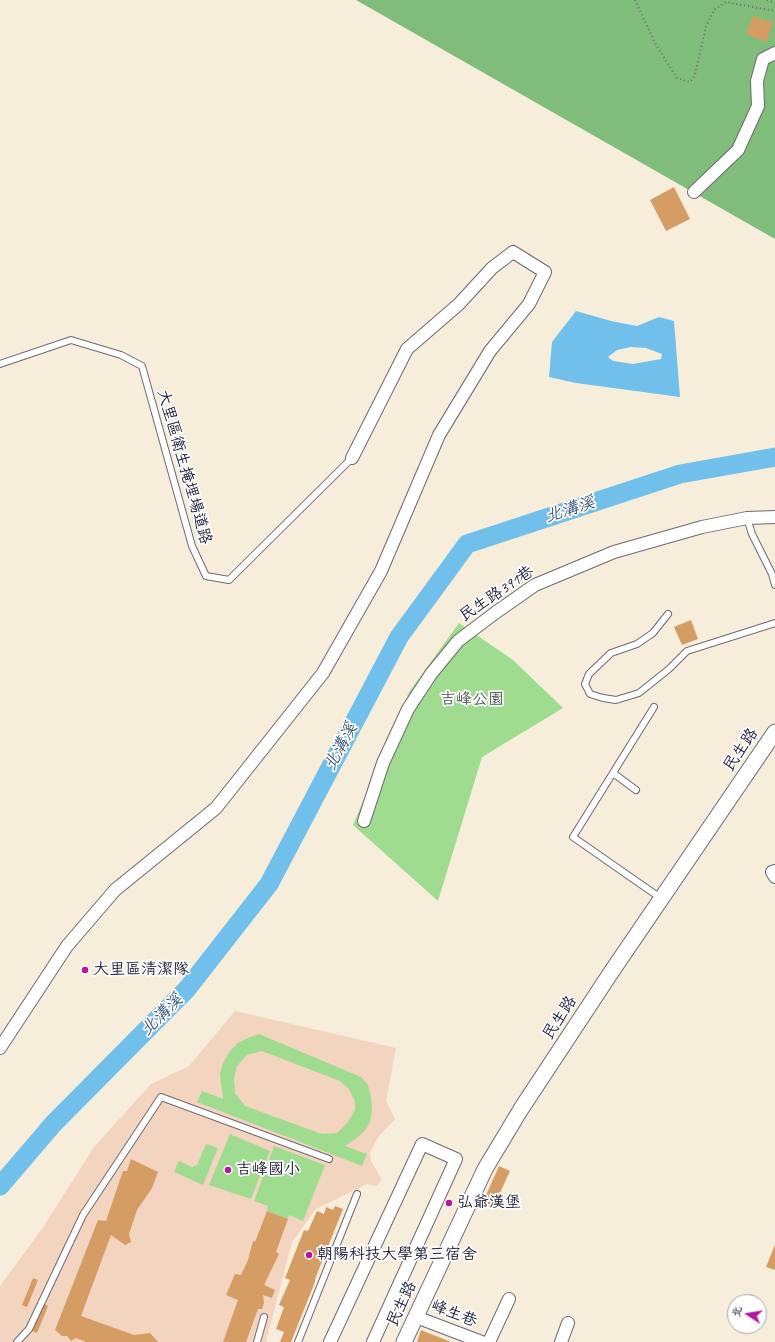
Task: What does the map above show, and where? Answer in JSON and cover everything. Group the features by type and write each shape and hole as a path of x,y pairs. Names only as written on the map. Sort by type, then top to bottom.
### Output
{"street":[{"path":"694,192 738,150 758,106 757,81 764,59 775,53"},
{"path":"0,1048 67,946 115,890 216,808 323,673 381,571 438,435 490,351 529,304 545,272 513,252 492,268 459,304 407,349 352,458"},
{"name":"民生路391巷","path":"364,821 383,763 408,709 431,674 458,641 495,613 535,585 614,552 702,527 747,518 775,517"},
{"name":"民生路","path":"404,1342 485,1169 521,1109 775,732"},
{"path":"775,871 772,872 775,877"},
{"path":"330,1342 422,1144 456,1159 373,1342"},
{"path":"489,1342 508,1299"},
{"name":"峰生巷","path":"416,1317 482,1342"},
{"path":"561,1342 568,1323"}],"lane":[{"name":"大里區衛生掩埋場道路","path":"0,364 71,340 121,354 142,366 192,546 206,576 229,580 352,458"},
{"path":"747,518 752,534 772,574 775,585"},
{"path":"668,614 654,633 637,644 611,653 589,674 585,684 590,694 616,700 639,693 669,669 687,651 775,623"},
{"path":"654,707 573,837 662,899"},
{"path":"613,773 636,790"},
{"path":"17,1342 29,1329 83,1215 161,1097 329,1159"},
{"path":"298,1342 357,1194"},
{"path":"257,1342 264,1317"}],"path":[{"path":"635,0 656,45 677,78 690,82 695,75 706,26 714,10 726,2 775,11"},
{"path":"767,0 775,3"}],"shaded area":[{"name":"吉峰國小","path":"235,1011 396,1048 386,1101 395,1119 379,1136 370,1152 371,1161 382,1180 376,1186 367,1184 316,1209 292,1242 266,1342 0,1342 0,1286 42,1229 94,1147 151,1084 189,1066"}],"green space":[{"path":"356,0 775,0 775,239"},
{"name":"吉峰公園","path":"459,623 513,660 563,708 482,757 438,901 353,825 409,692"},
{"path":"259,1034 361,1077 368,1085 371,1097 372,1110 370,1122 357,1138 345,1146 367,1154 362,1166 197,1102 202,1091 223,1099 220,1074 223,1063 230,1051 238,1043","holes":["262,1051 340,1081 349,1089 355,1101 355,1110 348,1122 337,1133 322,1134 245,1106 235,1093 234,1078 237,1066 247,1055"]},
{"path":"230,1134 270,1151 251,1199 209,1185"},
{"path":"206,1144 218,1148 203,1185 174,1172 179,1161 192,1167 197,1165"},
{"path":"274,1146 325,1165 303,1221 289,1215 288,1219 267,1211 268,1206 254,1201"}],"water":[{"path":"576,311 611,321 637,326 659,317 674,321 680,397 576,383 549,377 552,342","holes":["631,347 646,348 662,354 661,359 633,364 613,361 608,357 617,350"]}],"building":[{"path":"753,16 773,23 766,42 746,34"},
{"path":"674,187 690,219 666,231 650,200"},
{"path":"691,620 698,639 682,645 674,627"},
{"path":"131,1159 158,1172 152,1188 137,1210 129,1234 131,1242 125,1245 111,1235 81,1316 134,1335 150,1333 158,1342 86,1342 76,1338 71,1341 67,1336 62,1336 55,1330 98,1220 106,1221 123,1171 127,1171"},
{"path":"499,1166 510,1171 494,1206 483,1202"},
{"name":"朝陽科技大學第三宿舍","path":"335,1206 343,1209 291,1342 280,1342 284,1332 276,1329 284,1307 279,1305 290,1280 285,1278 304,1230 308,1231 317,1211 324,1214 326,1207 333,1210"},
{"path":"267,1211 288,1219 276,1252 279,1254 264,1285 275,1290 272,1298 263,1295 264,1303 262,1309 258,1309 246,1342 223,1342 238,1300 226,1295 235,1274 241,1275 248,1260 253,1241 255,1242"},
{"path":"775,1245 775,1270 766,1267"},
{"path":"33,1278 38,1280 27,1307 22,1305"},
{"path":"43,1303 48,1306 37,1333 32,1331"},
{"path":"421,1330 451,1342 417,1342"}],"waterway":[{"name":"北溝溪","path":"0,1186 54,1123 187,989 269,884 399,637 467,544 680,474 775,457"}],"place":[{"name":"大里區清潔隊","path":"85,970"},
{"name":"吉峰國小","path":"228,1170"},
{"name":"弘爺漢堡","path":"449,1203"},
{"name":"朝陽科技大學第三宿舍","path":"309,1255"}]}
